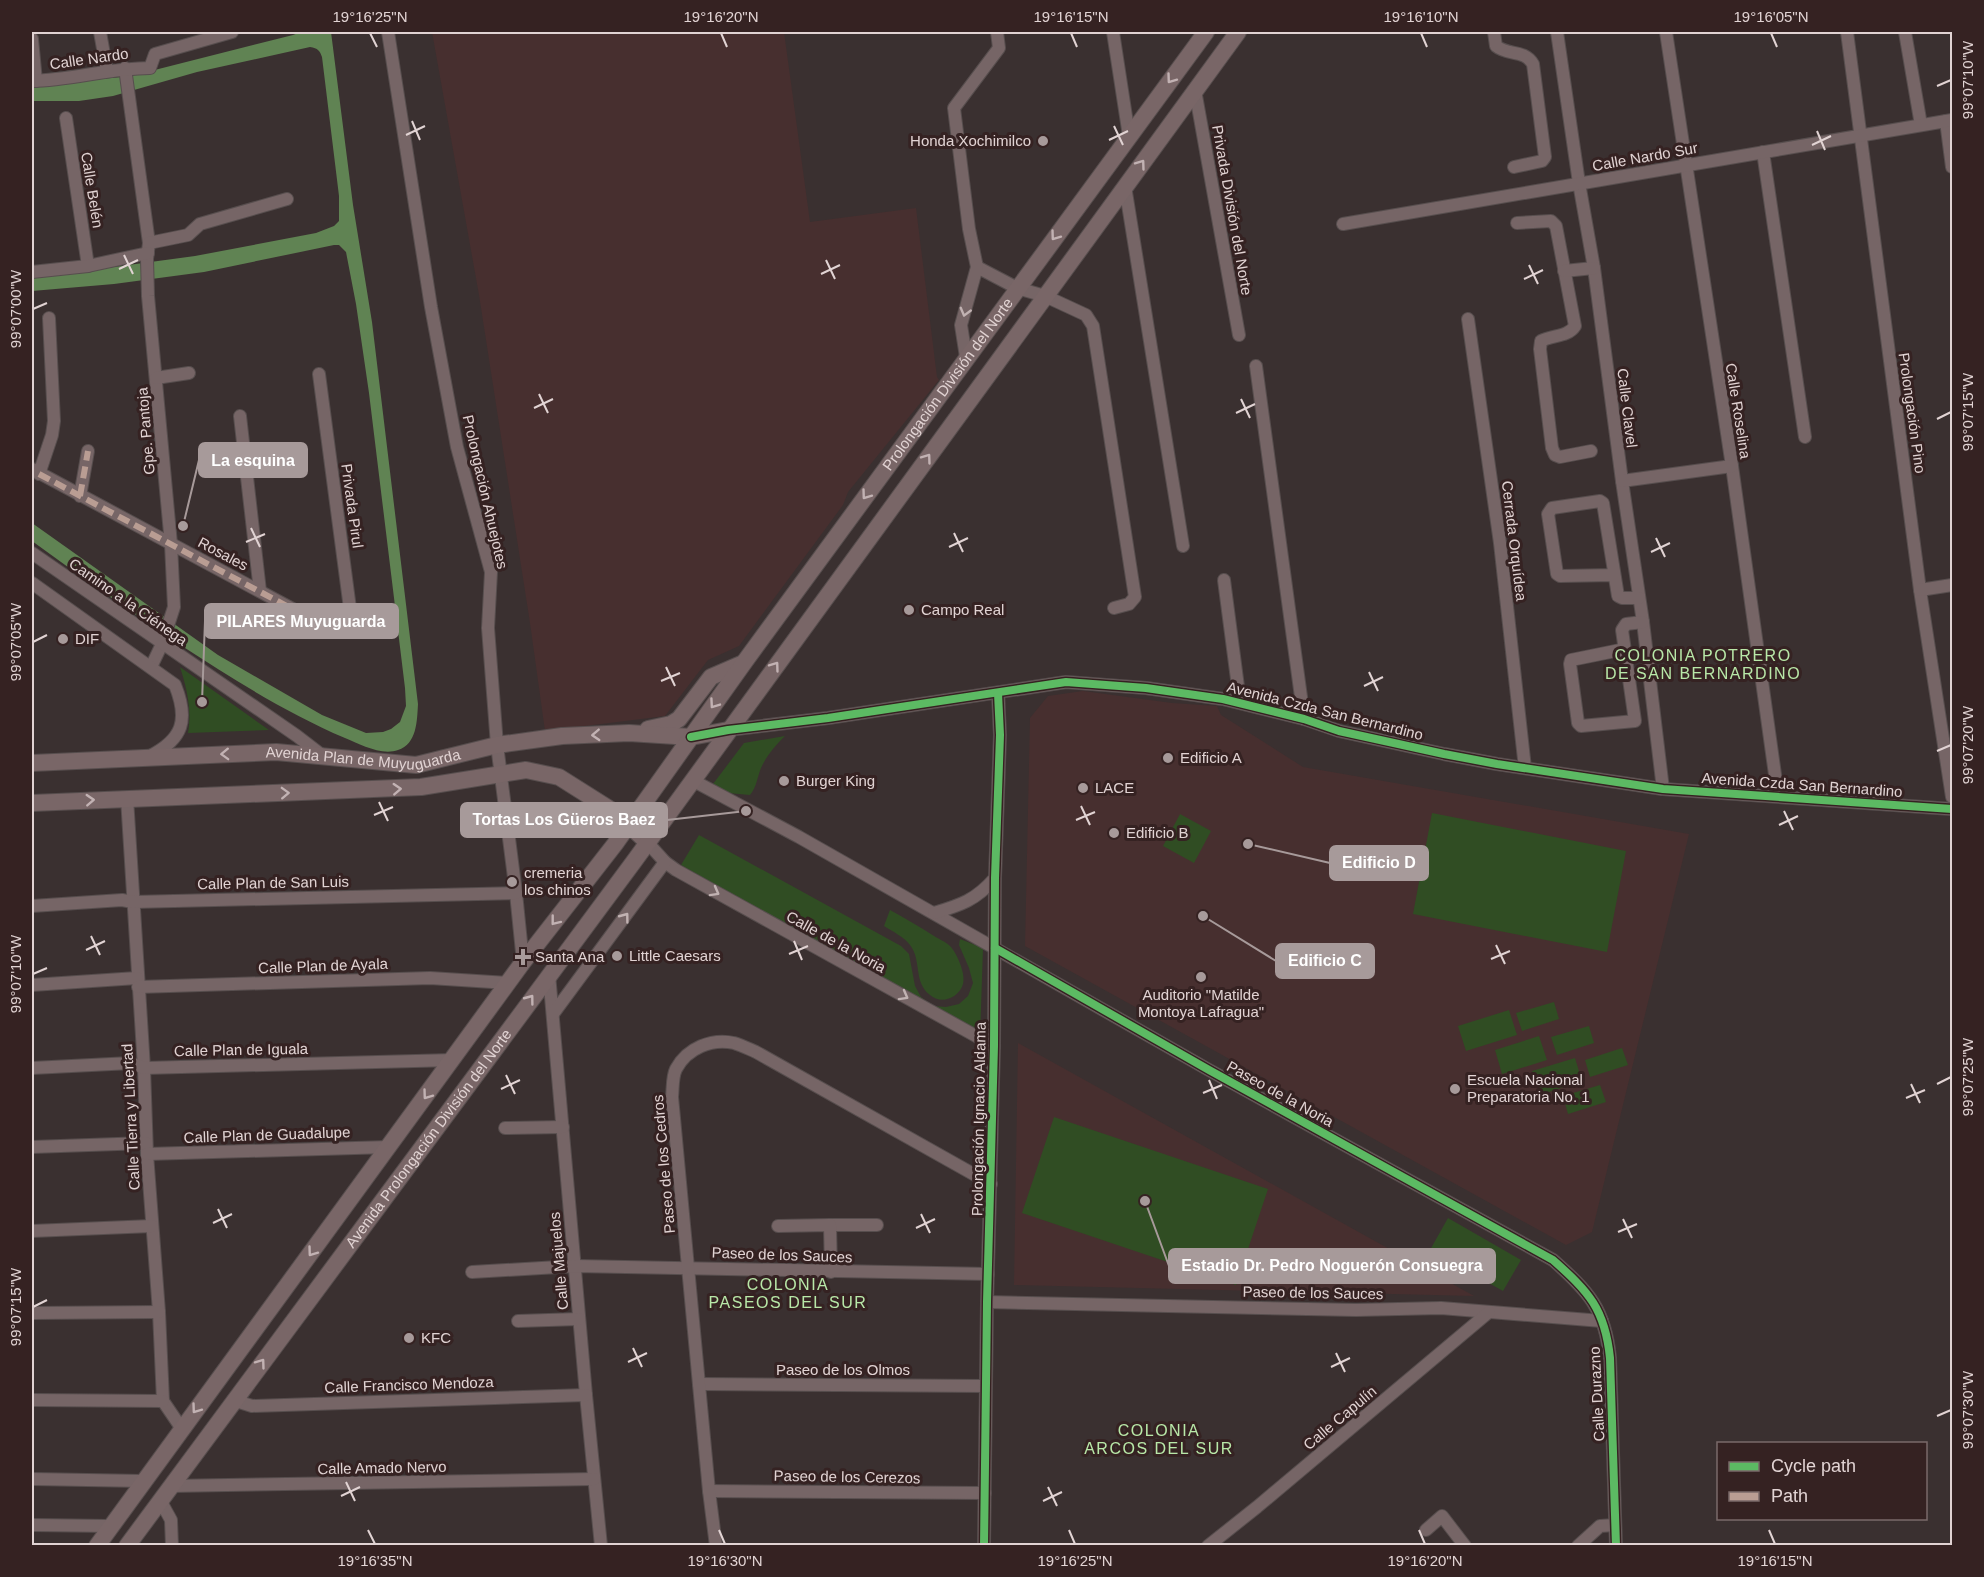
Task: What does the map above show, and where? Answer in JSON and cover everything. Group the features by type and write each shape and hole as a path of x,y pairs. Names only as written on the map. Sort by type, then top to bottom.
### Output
{"main road":[{"name":"Prolongación División del Norte","path":"691,737 966,357 1206,32"},
{"name":"Prolongación División del Norte","path":"728,730 1238,32"},
{"path":"851,515 871,535"},
{"path":"630,733 671,724 680,719 711,677 743,664"},
{"name":"Avenida Plan de Muyuguarda","path":"32,763 276,752 416,765 497,745 562,736 630,733 691,737 728,730"},
{"name":"Avenida Prolongación División del Norte","path":"127,1545 728,730"},
{"name":"Avenida Prolongación División del Norte","path":"97,1545 508,982 629,824 691,737"},
{"name":"Avenida Plan de Muyuguarda","path":"32,803 421,788 526,770 559,777 616,813 647,842"}],"street":[{"path":"100,32 107,71"},
{"name":"Calle Nardo","path":"34,81 70,78 107,71 150,68 155,54 231,32"},
{"name":"Prolongación Ahuejotes","path":"388,32 431,307 457,447 491,572 488,628 497,745 523,962"},
{"path":"966,357 961,325 977,267 969,229 954,108 999,48 997,32"},
{"path":"1113,32 1129,136"},
{"path":"1494,32 1496,46 1501,50 1529,57 1533,64 1545,157 1542,161 1514,167"},
{"name":"Calle Clavel","path":"1557,32 1594,268 1643,622 1663,789"},
{"name":"Calle Roselina","path":"1666,32 1778,796"},
{"name":"Prolongación Pino","path":"1847,32 1920,590 1953,797"},
{"path":"1905,32 1921,125"},
{"path":"32,39 34,81"},
{"name":"Gpe. Pantoja","path":"126,70 148,252 147,282 171,544 174,607 162,644"},
{"name":"Privada División del Norte","path":"1195,90 1239,335"},
{"name":"Calle Belén","path":"66,118 88,266"},
{"path":"1949,120 1953,167"},
{"name":"Calle Nardo Sur","path":"1343,224 1949,120"},
{"path":"1763,152 1805,437"},
{"path":"1125,186 1183,546"},
{"path":"32,272 88,266 148,252 188,235 200,224 287,199"},
{"path":"1517,224 1551,221 1554,223 1575,326 1569,333 1547,338 1541,342 1552,448 1555,455 1560,457 1591,451"},
{"path":"977,267 1017,288 1045,296 1086,315 1093,326 1135,597 1129,604 1114,608"},
{"path":"1564,271 1594,268"},
{"path":"35,472 52,435 54,421 49,318"},
{"name":"Cerrada Orquídea","path":"1468,320 1500,543 1525,768"},
{"path":"1256,366 1304,719"},
{"path":"156,378 189,373"},
{"name":"Privada Pirul","path":"319,374 351,616 342,624 328,628"},
{"path":"240,416 261,591"},
{"path":"80,496 88,452"},
{"path":"1622,481 1731,466"},
{"name":"Rosales","path":"35,472 328,628"},
{"path":"1614,575 1560,576 1557,574 1548,514 1552,508 1600,501 1603,503 1618,596 1639,598"},
{"name":"Camino a la Ciénega","path":"32,553 297,736 325,758"},
{"path":"1224,580 1240,702"},
{"path":"32,583 175,685 181,699 182,717 175,739 164,749 149,757"},
{"path":"1920,590 1953,585"},
{"path":"1625,649 1571,660 1578,723 1581,726 1635,721 1623,626 1643,622"},
{"path":"151,667 162,644"},
{"name":"Avenida Czda San Bernardino","path":"728,730 1066,682 1146,688 1240,702 1339,731 1444,754 1663,789 1953,808"},
{"name":"Prolongación Ignacio Aldama","path":"984,1545 995,878 1000,735 998,693"},
{"path":"692,780 799,837 995,948"},
{"name":"Calle Tierra y Libertad","path":"127,798 163,1401"},
{"name":"Calle de la Noria","path":"647,842 665,862 676,870 994,1046"},
{"path":"553,1014 665,862"},
{"path":"934,913 962,905 984,891 995,878"},
{"name":"Calle Plan de San Luis","path":"32,906 122,900 133,902 516,892"},
{"name":"Paseo de la Noria","path":"995,948 1209,1070 1553,1260"},
{"name":"Calle Majuelos","path":"549,974 601,1545"},
{"name":"Calle Plan de Ayala","path":"32,985 430,978 508,982"},
{"name":"Paseo de los Cedros","path":"716,1545 708,1491 672,1097 675,1070 684,1058 694,1049 706,1043 735,1043 991,1184"},
{"name":"Calle Plan de Iguala","path":"32,1068 131,1063 144,1068 453,1060"},
{"path":"504,1128 563,1127"},
{"name":"Calle Plan de Guadalupe","path":"32,1148 389,1147"},
{"path":"830,1225 831,1272"},
{"path":"778,1227 878,1225"},
{"path":"32,1231 152,1226"},
{"name":"Calle Durazno","path":"1553,1260 1582,1285 1594,1303 1608,1338 1616,1545"},
{"name":"Paseo de los Sauces","path":"472,1272 575,1266 988,1274"},
{"name":"Paseo de los Sauces","path":"987,1302 1344,1310 1441,1308 1602,1321"},
{"path":"32,1313 159,1312"},
{"name":"Calle Capulín","path":"1208,1545 1257,1508 1489,1312"},
{"path":"518,1321 579,1319"},
{"name":"Paseo de los Olmos","path":"699,1384 986,1386"},
{"name":"Calle Francisco Mendoza","path":"233,1400 252,1406 586,1395"},
{"path":"32,1400 163,1401 182,1429"},
{"path":"32,1479 143,1481"},
{"name":"Calle Amado Nervo","path":"170,1486 594,1479"},
{"name":"Paseo de los Cerezos","path":"708,1491 985,1493"},
{"path":"160,1500 171,1520 172,1545"},
{"path":"1426,1530 1442,1516 1465,1545"},
{"path":"32,1525 111,1526"},
{"path":"1578,1545 1600,1526 1615,1525"}],"shaded area":[{"path":"301,32 331,32 353,205 372,322 418,704 415,731 409,743 398,750 385,752 345,738 261,695 163,633 32,541 32,523 218,655 322,715 366,733 383,732 400,722 406,706 405,688 369,393 346,252 339,245 334,245 204,272 114,284 32,291 32,278 195,256 316,233 334,226 339,221 339,196 322,57 315,48 310,47 197,72 113,96 79,101 32,101 32,86 131,76"},
{"path":"432,32 784,32 810,222 916,208 939,380 848,492 843,505 739,646 708,660 665,716 545,731 479,295"},
{"path":"180,667 269,730 188,733 188,700"},
{"name":"Escuela Nacional Preparatoria No. 1","path":"1083,691 1172,703 1217,706 1221,715 1303,767 1689,834 1592,1232 1566,1245 1025,946 1030,718 1048,696"},
{"path":"785,736 766,759 750,795 728,793 713,784 744,743"},
{"path":"1432,813 1626,851 1607,952 1413,914"},
{"path":"1180,814 1211,831 1194,863 1163,846"},
{"path":"699,835 901,946 909,954 915,986 921,997 933,1006 946,1007 959,1004 968,996 973,983 959,945 960,939 983,948 980,1038 681,865"},
{"path":"890,910 953,949 964,980 958,993 944,1000 934,998 925,990 919,977 914,951 901,937 884,926"},
{"path":"1554,1002 1559,1019 1522,1031 1516,1013"},
{"path":"1509,1010 1517,1035 1466,1051 1458,1026"},
{"path":"1589,1026 1594,1043 1557,1055 1551,1037"},
{"path":"1539,1036 1547,1060 1502,1074 1495,1050"},
{"path":"1018,1043 1474,1296 1014,1285"},
{"path":"1622,1048 1628,1065 1590,1077 1585,1060"},
{"path":"1575,1058 1582,1081 1540,1095 1532,1071"},
{"path":"1600,1085 1606,1102 1568,1114 1563,1096"},
{"path":"1054,1117 1268,1189 1236,1285 1022,1213"},
{"path":"1448,1218 1521,1260 1503,1291 1430,1250"}],"marked path":[{"path":"80,496 88,451"},
{"path":"39,474 328,628"}],"cycle path":[{"path":"691,737 1066,682 1146,688 1223,699 1304,719 1339,731 1444,754 1663,789 1952,809"},
{"path":"984,1546 995,878 1000,735 998,693"},
{"path":"995,948 1209,1070 1553,1260 1566,1271 1593,1303 1608,1341 1616,1546"}],"place":[{"name":"Honda Xochimilco","path":"1043,141"},
{"name":"La esquina","path":"183,526"},
{"name":"Campo Real","path":"909,610"},
{"name":"DIF","path":"63,639"},
{"name":"PILARES Muyuguarda","path":"202,702"},
{"name":"Edificio A","path":"1168,758"},
{"name":"Burger King","path":"784,781"},
{"name":"LACE","path":"1083,788"},
{"name":"Tortas Los Güeros Baez","path":"746,811"},
{"name":"Edificio B","path":"1114,833"},
{"name":"Edificio D","path":"1248,844"},
{"name":"cremeria los chinos","path":"512,882"},
{"name":"Edificio C","path":"1203,916"},
{"name":"Little Caesars","path":"617,956"},
{"name":"Santa Ana","path":"523,957"},
{"name":"Auditorio \"Matilde Montoya Lafragua\"","path":"1201,977"},
{"name":"Escuela Nacional Preparatoria No. 1","path":"1455,1089"},
{"name":"Estadio Dr. Pedro Noguerón Consuegra","path":"1145,1201"},
{"name":"KFC","path":"409,1338"}],"district":[{"name":"COLONIA POTRERO DE SAN BERNARDINO","path":"1703,664"},
{"name":"COLONIA PASEOS DEL SUR","path":"788,1293"},
{"name":"COLONIA ARCOS DEL SUR","path":"1159,1439"}]}
